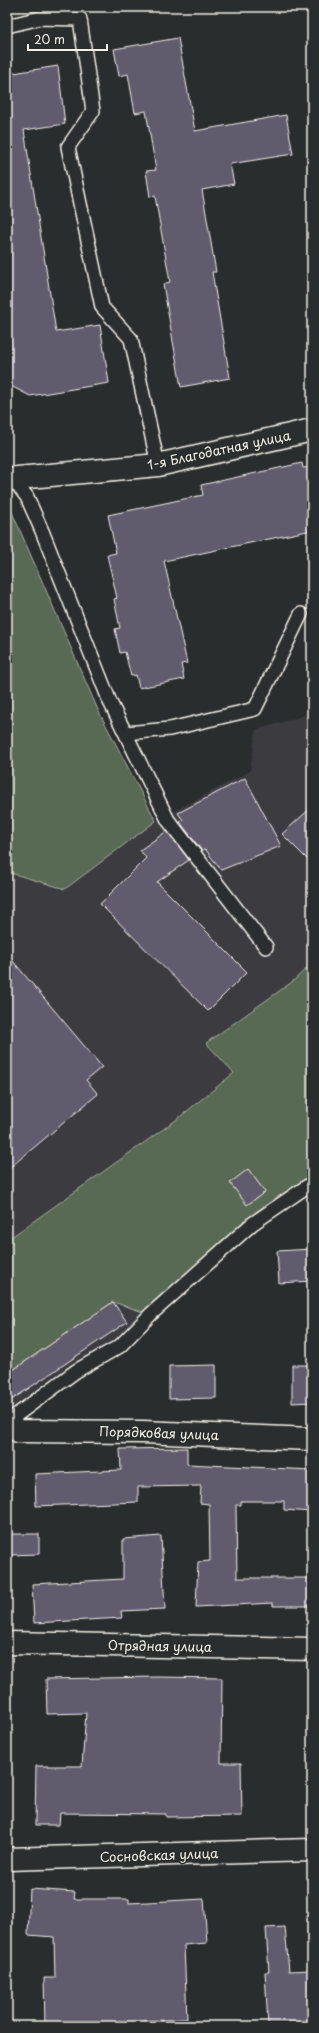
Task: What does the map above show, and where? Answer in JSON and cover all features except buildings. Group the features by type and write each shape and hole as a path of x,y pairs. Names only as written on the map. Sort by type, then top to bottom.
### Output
{"street":[{"name":"1-я Благодатная улица","path":"9,475 59,475 158,465 312,430"},
{"name":"Порядковая улица","path":"7,1425 18,1431 143,1432 312,1439"},
{"name":"Отрядная улица","path":"7,1643 312,1649"},
{"name":"Сосновская улица","path":"7,1859 312,1850"}],"lane":[{"path":"7,26 40,18 80,19 93,111 68,147 102,307 131,339 158,465"},
{"path":"9,475 27,497 110,702 168,820 266,947"},
{"path":"126,733 170,729 255,709 301,614"},
{"path":"7,1422 76,1371 120,1346 151,1314 252,1224 312,1183"}],"shaded area":[{"path":"312,713 312,963 292,982 206,1043 235,1073 176,1120 7,1240 7,872 65,889 156,821 250,771 256,730"},
{"path":"113,1302 146,1313 117,1340 51,1378 7,1411 7,1374"}],"green space":[{"path":"68,7 108,7 90,10"},
{"path":"7,505 12,512 98,710 156,821 65,889 7,872"},
{"path":"312,963 312,1177 146,1313 113,1302 7,1374 7,1240 176,1120 234,1073 206,1043 292,982"}]}
